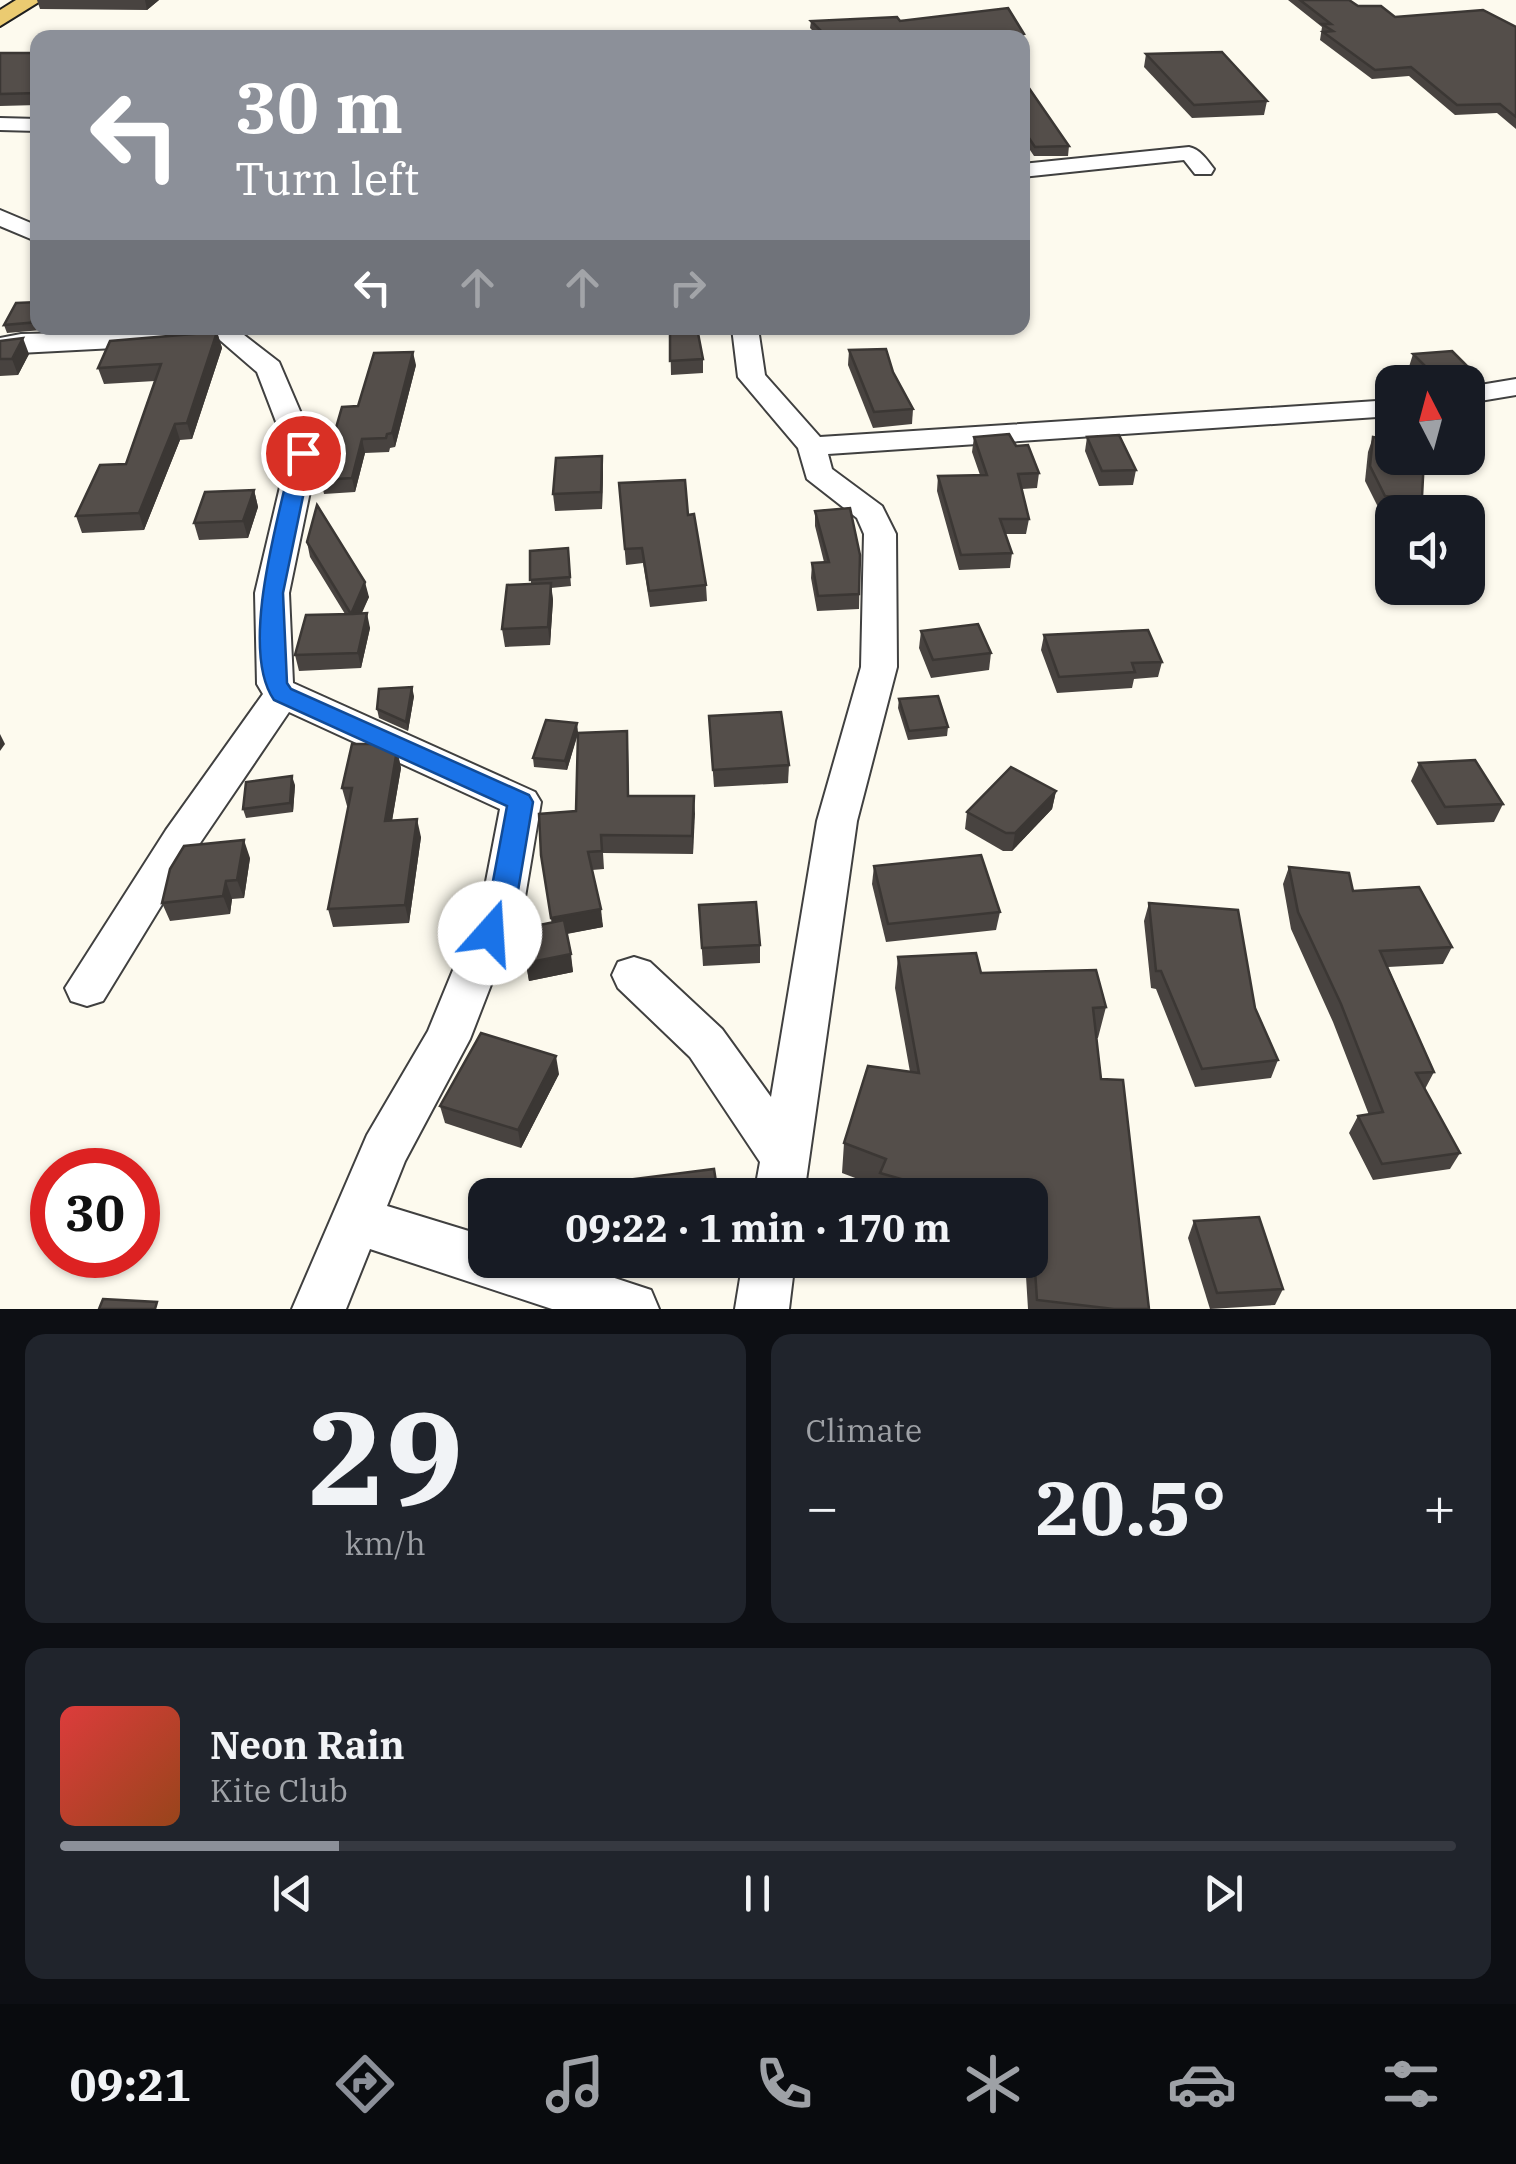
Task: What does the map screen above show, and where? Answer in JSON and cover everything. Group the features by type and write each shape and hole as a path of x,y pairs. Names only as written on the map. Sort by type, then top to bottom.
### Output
{"main road":[{"path":"0,19 31,0"}],"street":[{"path":"0,124 30,126"},
{"path":"1030,170 1190,153 1202,169"},
{"path":"0,218 30,231"},
{"path":"0,346 179,335"},
{"path":"228,335 269,368 303,453 272,593 275,684 282,694 520,802 504,897 447,1039 384,1151 319,1309"},
{"path":"745,335 752,377 812,446 818,473 871,513 880,534 878,667 837,821 782,1177"},
{"path":"1485,392 1516,387"},
{"path":"812,446 1375,409"},
{"path":"88,988 180,841 282,694"},
{"path":"634,974 706,1044 782,1177"},
{"path":"356,1220 632,1309"},
{"path":"762,1309 766,1278"}],"building":[{"path":"1300,0 1349,0 1358,6 1381,6 1395,17 1483,10 1516,27 1516,117 1500,104 1457,105 1411,67 1375,70 1323,32 1333,31 1322,24 1331,24"},
{"path":"1008,8 1022,30 820,30 811,21 897,17 900,21"},
{"path":"1222,52 1267,101 1194,105 1146,54"},
{"path":"0,53 30,53 30,93 0,94"},
{"path":"1030,90 1069,146 1035,147 1030,140"},
{"path":"30,302 30,323 4,325 16,303"},
{"path":"216,335 187,423 175,424 139,513 76,516 100,465 126,464 161,364 98,368 110,341"},
{"path":"670,335 698,335 703,359 670,361"},
{"path":"23,338 12,359 0,359 0,341"},
{"path":"886,349 893,372 913,409 874,412 849,350"},
{"path":"1452,351 1466,365 1424,365 1413,354"},
{"path":"413,352 392,433 386,438 362,439 352,478 321,480 342,407 358,406 374,353"},
{"path":"1009,434 1016,446 1028,445 1039,473 1018,474 1029,519 1000,519 1012,553 961,555 938,476 987,475 974,437"},
{"path":"1119,435 1136,470 1102,471 1087,437"},
{"path":"1373,437 1375,475 1423,475 1422,495 1384,495 1370,466"},
{"path":"602,456 601,492 553,494 556,458"},
{"path":"685,480 688,515 694,514 706,585 649,591 642,548 625,549 619,483"},
{"path":"254,490 243,521 194,523 205,492"},
{"path":"317,505 365,582 351,614 307,542"},
{"path":"850,508 860,555 859,594 818,596 812,563 829,562 815,511"},
{"path":"568,548 570,577 530,580 530,551"},
{"path":"551,583 548,627 502,629 507,585"},
{"path":"367,613 358,653 295,655 306,615"},
{"path":"978,624 991,653 933,660 921,631"},
{"path":"1148,630 1162,662 1132,663 1135,672 1059,677 1044,635"},
{"path":"412,687 406,722 377,709 379,689"},
{"path":"938,696 948,727 909,731 899,699"},
{"path":"781,712 789,765 713,770 709,716"},
{"path":"546,720 577,723 565,761 533,758"},
{"path":"627,731 628,796 694,796 692,836 601,835 602,851 588,852 601,909 551,918 539,814 576,811 578,733"},
{"path":"370,738 397,750 385,821 417,819 405,905 328,909 352,788 342,788 352,744 370,744"},
{"path":"1475,760 1503,804 1445,807 1419,763"},
{"path":"1011,767 1056,791 1015,833 1006,833 967,812"},
{"path":"292,776 290,803 243,809 246,782"},
{"path":"244,840 237,880 226,881 223,896 162,903 170,869 184,846"},
{"path":"981,855 1000,912 888,924 874,866"},
{"path":"1289,867 1349,873 1353,891 1419,887 1452,947 1380,951 1434,1072 1416,1073 1460,1153 1382,1164 1358,1116 1383,1112 1341,1004 1298,912"},
{"path":"756,902 760,945 702,948 699,905"},
{"path":"1149,903 1238,910 1255,1008 1278,1060 1202,1069 1161,971 1156,971"},
{"path":"564,920 571,954 526,963 520,929"},
{"path":"976,953 981,973 1096,970 1106,1007 1093,1008 1101,1079 1123,1080 1149,1309 1037,1300 1036,1278 1048,1278 1048,1178 898,1178 880,1173 886,1159 844,1143 868,1066 919,1073 898,957"},
{"path":"481,1033 556,1056 518,1130 440,1106"},
{"path":"714,1169 715,1178 642,1178"},
{"path":"1259,1217 1283,1289 1217,1293 1194,1221"},
{"path":"103,1299 157,1302 155,1309 99,1309"}],"route":[{"path":"303,453 272,593 275,684 282,694 520,802 504,897 490,933"}]}
